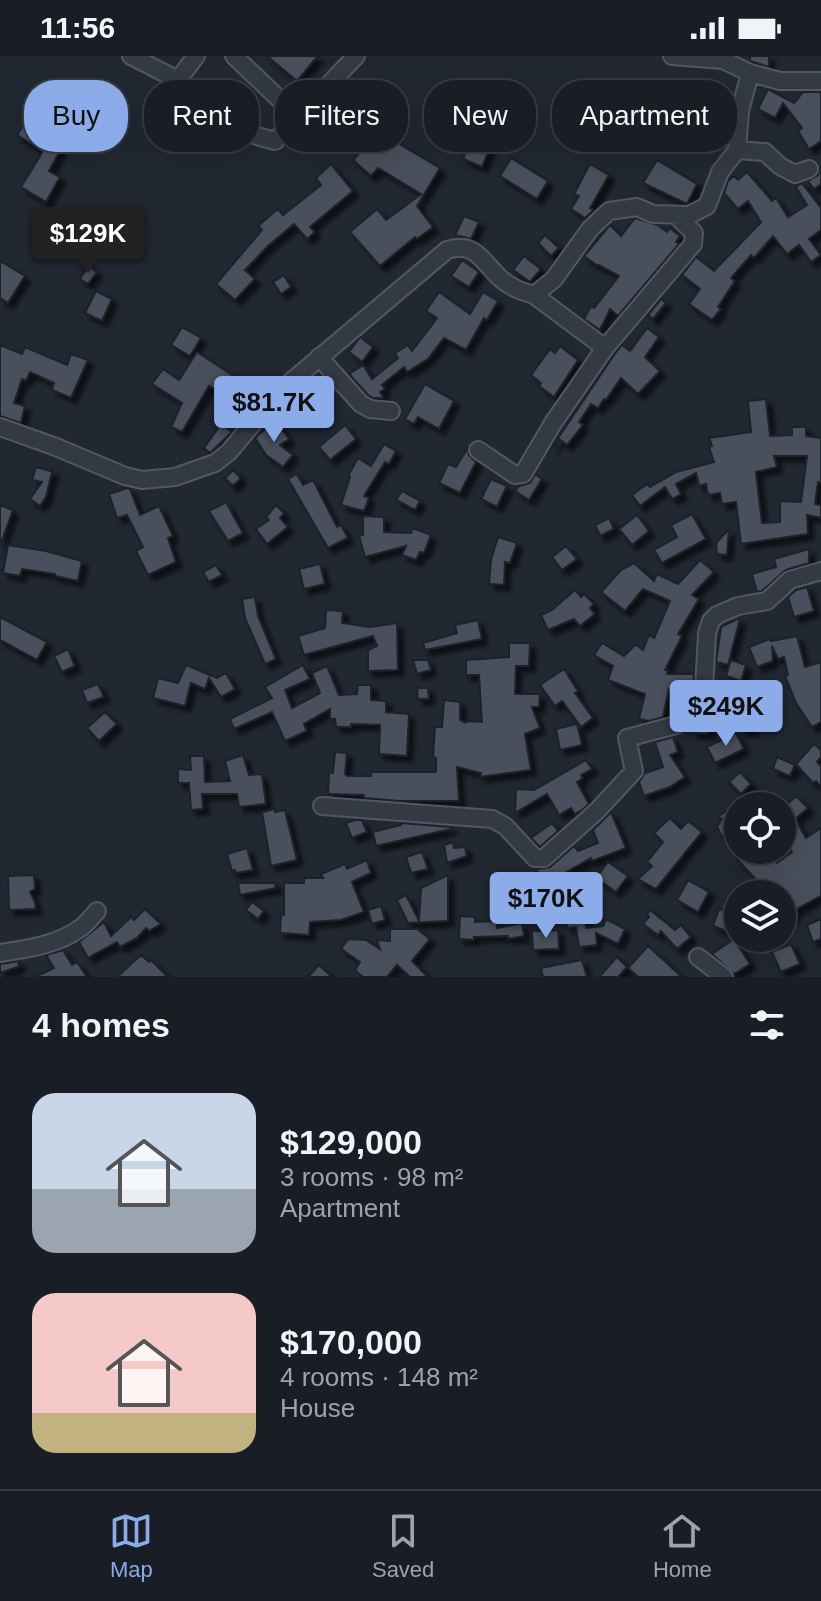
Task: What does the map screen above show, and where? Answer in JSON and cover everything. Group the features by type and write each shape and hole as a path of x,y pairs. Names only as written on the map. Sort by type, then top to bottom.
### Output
{"street":[{"path":"131,56 178,80 196,56"},
{"path":"234,56 275,95"},
{"path":"333,80 356,56"},
{"path":"672,56 723,60 750,73 795,83 821,81"},
{"path":"750,73 740,111 737,150 765,152 791,173 801,174 809,169"},
{"path":"534,295 554,279 590,229 609,211 637,207 653,214 676,215 696,213 707,206 720,172 735,152"},
{"path":"478,450 515,475 523,474 553,423 605,348 693,244 694,233 676,215"},
{"path":"0,427 125,476 142,480 175,477 223,458 272,399 453,248 475,250 512,287 534,295 605,348"},
{"path":"319,357 361,404 370,409 391,411"},
{"path":"322,806 492,819 505,826 535,858 544,858 597,811 634,771 627,738 676,725 696,704 704,690 707,633 711,621 726,611 767,601 790,580 821,571"},
{"path":"0,953 55,940 79,929 97,911"},
{"path":"698,957 724,977"}],"building":[{"path":"267,56 318,56 296,80"},
{"path":"750,56 769,56 769,67 750,61"},
{"path":"768,89 794,103 803,92 821,92 821,141 809,149 798,131 802,128 783,103 775,118 758,109"},
{"path":"23,126 24,127 24,139 17,135"},
{"path":"408,149 440,168 417,206 433,227 417,239 415,237 380,266 350,232 377,209 386,220 421,194 378,168 371,176 353,160 360,152 408,152"},
{"path":"42,152 59,152 49,171 60,177 46,202 21,187"},
{"path":"466,152 488,152 482,167 463,159"},
{"path":"511,158 548,181 537,199 500,176"},
{"path":"657,160 697,184 687,204 643,183"},
{"path":"331,164 353,191 310,227 315,232 307,239 294,224 268,246 245,270 255,279 235,300 216,284 262,230 258,226 278,209 283,215 321,185 316,178"},
{"path":"590,164 609,175 590,208 594,210 585,218 571,209 579,196 574,194"},
{"path":"821,165 821,184 814,189 808,181 818,175"},
{"path":"747,172 772,201 776,198 788,217 807,205 796,187 802,183 821,208 821,230 809,239 821,255 811,262 799,245 787,254 773,236 731,278 735,281 712,320 689,304 700,289 682,275 696,257 714,271 761,222 748,201 738,209 724,193 728,181 734,176 738,180"},
{"path":"464,216 479,222 471,239 455,235"},
{"path":"635,218 658,225 667,232 670,228 680,236 676,242 679,244 618,316 610,309 600,330 584,319 591,306 594,308 619,276 584,256 610,225 621,236"},
{"path":"545,235 559,248 551,256 538,243"},
{"path":"524,256 541,269 530,282 513,270"},
{"path":"462,260 479,272 469,287 451,276"},
{"path":"0,261 25,276 8,303 0,298"},
{"path":"88,266 97,272 88,284 80,279"},
{"path":"284,275 291,287 281,294 273,282"},
{"path":"96,291 112,299 102,321 85,313"},
{"path":"439,292 470,314 483,292 498,301 487,320 484,318 466,350 444,338 428,359 407,372 404,367 382,385 385,389 380,392 384,398 368,395 349,374 363,365 372,379 398,358 395,353 408,345 412,351 437,318 426,311"},
{"path":"661,299 666,303 653,319 648,315"},
{"path":"182,327 201,338 190,356 171,345"},
{"path":"647,328 659,337 645,357 660,371 638,394 621,378 598,408 591,404 579,422 583,425 567,445 559,439 550,450 614,355 622,345 630,351"},
{"path":"360,337 373,347 362,362 349,352"},
{"path":"0,345 22,354 25,347 67,365 71,354 88,360 71,398 52,390 54,383 30,372 26,381 22,379 14,403 25,406 21,423 0,416"},
{"path":"560,346 578,360 554,397 539,386 541,383 531,375 550,349 555,353"},
{"path":"197,352 258,392 246,410 209,386 182,432 171,427 182,403 152,384 163,369 179,380"},
{"path":"425,384 454,401 439,429 418,417 414,424 405,419"},
{"path":"766,399 770,436 792,435 792,427 806,427 806,436 821,438 821,483 818,482 815,504 821,505 821,518 807,515 808,534 741,544 736,502 722,504 720,493 708,495 706,484 699,486 696,473 676,484 681,494 672,499 665,487 640,506 632,495 647,484 650,487 676,472 714,462 709,438 751,432 748,401","holes":["774,456 807,456 801,502 780,501 780,522 762,523 756,472 777,467"]},
{"path":"275,420 289,439 280,445 293,455 283,467 266,455 255,438"},
{"path":"221,424 232,432 210,453 204,448"},
{"path":"345,425 356,439 330,460 319,447"},
{"path":"384,444 396,451 389,464 385,462 364,496 369,498 364,511 341,505 348,476 358,458 371,466"},
{"path":"467,449 476,462 460,493 439,483 448,464 456,467"},
{"path":"36,467 51,471 53,468 46,497 40,506 30,499 42,482 32,480"},
{"path":"233,470 241,478 233,486 225,478"},
{"path":"297,474 303,485 313,480 337,527 341,525 348,538 328,548 288,479"},
{"path":"535,474 542,479 529,500 515,491 519,486 530,483"},
{"path":"491,479 507,486 497,507 481,499"},
{"path":"127,488 140,515 159,506 173,536 168,538 176,562 148,575 136,551 143,547 127,515 117,518 109,494"},
{"path":"402,491 420,501 415,510 396,500"},
{"path":"226,502 243,533 228,541 209,511"},
{"path":"0,505 13,510 1,543 0,543"},
{"path":"276,505 284,513 280,518 288,527 267,544 256,529 269,520 266,517"},
{"path":"692,514 706,539 662,563 654,550 677,537 671,525"},
{"path":"637,515 649,531 632,545 619,529"},
{"path":"363,516 384,517 384,532 411,533 413,528 431,535 424,553 420,552 416,560 402,555 406,546 365,557 359,536 363,535"},
{"path":"609,518 614,529 600,536 595,525"},
{"path":"729,529 727,555 717,554 716,543"},
{"path":"498,537 517,543 510,563 505,562 504,585 489,584 491,560"},
{"path":"8,545 82,561 78,581 22,569 20,576 3,573"},
{"path":"566,546 577,559 562,570 552,557"},
{"path":"809,549 809,563 786,570 757,592 752,574 776,567 774,559"},
{"path":"700,560 714,572 692,595 699,599 678,634 682,636 665,670 667,674 694,674 693,687 669,689 663,717 649,721 639,719 645,694 608,680 613,666 594,655 602,643 624,656 636,644 643,650 649,635 654,638 670,601 643,589 625,611 601,592 620,571 634,563 654,581 657,574 678,584"},
{"path":"320,564 325,584 304,589 299,569"},
{"path":"216,565 222,575 209,582 203,572"},
{"path":"807,587 814,611 794,617 788,597 796,590"},
{"path":"575,590 594,604 590,608 595,614 580,626 574,619 548,630 541,615 552,610"},
{"path":"255,597 258,616 276,659 265,664 245,618 242,599"},
{"path":"326,610 343,611 342,623 370,627 397,623 398,670 368,671 368,650 377,646 373,636 304,655 298,636 325,628"},
{"path":"0,617 47,642 37,660 0,640"},
{"path":"740,619 728,665 716,662 721,627"},
{"path":"478,620 482,639 425,650 423,643 457,633 455,625"},
{"path":"797,636 805,667 821,662 821,722 812,727 796,703 785,676 788,675 784,657 778,659 772,646 773,661 757,667 749,647 770,639"},
{"path":"509,643 530,643 529,666 516,666 515,694 540,694 539,707 532,707 540,728 525,734 531,770 480,777 481,773 457,767 459,801 399,801 364,798 364,795 328,794 329,773 333,773 335,752 347,753 347,776 371,776 371,772 436,772 436,758 433,757 435,727 442,727 444,700 460,702 460,720 466,723 482,722 479,675 466,675 466,660 509,657"},
{"path":"68,649 75,666 62,672 54,656"},
{"path":"413,660 428,660 431,670 417,674"},
{"path":"731,660 746,665 741,681 726,676"},
{"path":"186,665 217,678 226,673 235,689 221,697 209,678 205,689 191,683 185,706 153,698 158,678 178,683"},
{"path":"303,665 310,679 285,690 292,708 320,693 312,673 327,666 339,695 357,694 358,685 371,685 371,700 386,701 386,712 409,714 407,756 379,754 380,725 336,727 335,719 330,719 330,709 304,724 307,731 285,741 272,712 234,729 230,719 272,698 265,687"},
{"path":"564,669 578,691 575,693 593,718 581,727 562,701 555,706 540,685"},
{"path":"98,684 104,697 87,703 82,690"},
{"path":"417,688 428,688 429,699 418,699"},
{"path":"773,689 774,713 754,713 753,731 741,730 742,715 712,716 712,702 751,701 751,690"},
{"path":"105,712 117,724 99,741 87,728"},
{"path":"702,713 709,714 708,734 692,733 692,724"},
{"path":"577,724 582,745 560,750 556,729"},
{"path":"736,733 744,749 715,763 707,747"},
{"path":"673,737 678,752 670,755 685,777 670,787 644,796 639,782 645,773 663,767 655,742"},
{"path":"814,744 821,750 817,762 821,766 821,787 816,781 813,783 796,764"},
{"path":"243,755 249,775 262,774 266,804 239,807 237,794 202,794 203,809 191,810 189,783 178,783 178,769 191,770 190,756 204,756 205,782 230,781 225,761"},
{"path":"777,757 795,765 790,776 773,769"},
{"path":"586,760 592,769 581,775 583,778 577,782 589,804 582,810 575,814 571,808 559,815 547,794 515,813 516,789 534,790"},
{"path":"740,772 751,784 739,792 729,782"},
{"path":"796,796 808,808 796,818"},
{"path":"275,809 275,812 285,810 297,860 271,866 262,812"},
{"path":"611,812 626,848 592,861 591,858 546,884 536,869 550,867 574,846 578,851 598,843 593,830"},
{"path":"724,813 722,836 717,827 722,819 718,816"},
{"path":"670,818 681,829 688,821 702,832 656,889 638,879 652,866 647,862 663,842 654,833"},
{"path":"362,820 367,832 352,838 346,823"},
{"path":"796,821 806,838 821,828 821,896 796,909 796,880 756,880 742,864 796,864"},
{"path":"401,823 451,829 376,846 373,832"},
{"path":"552,823 558,831 540,847 531,838"},
{"path":"453,842 454,848 465,847 467,856 447,863 444,845"},
{"path":"247,848 253,870 232,871 227,854"},
{"path":"422,852 428,869 411,873 406,857"},
{"path":"367,860 371,873 352,882 364,912 341,920 310,922 309,935 280,933 281,915 284,915 284,883 304,883 304,878 323,878 321,874 345,864 347,869"},
{"path":"608,862 628,876 616,892 596,878"},
{"path":"34,875 35,889 30,892 36,909 9,910 8,876"},
{"path":"448,875 448,921 408,923 397,900 406,895 419,921 421,888"},
{"path":"688,880 709,892 698,912 677,900"},
{"path":"495,881 524,881 524,891 537,892 537,903 495,901"},
{"path":"238,883 275,883 276,888 240,895"},
{"path":"252,902 264,911 258,919 246,910"},
{"path":"585,905 586,928 603,926 606,919 625,929 618,944 596,933 597,945 579,947 576,927 567,928 566,906"},
{"path":"381,906 385,920 372,924 368,910"},
{"path":"145,909 161,924 149,931 146,928 137,938 120,947 117,942 88,958 79,942 104,922 111,936 131,917 134,920"},
{"path":"719,909 724,911 724,930 713,926"},
{"path":"650,910 675,930 681,925 691,937 677,949 661,931 658,935 643,924"},
{"path":"460,916 475,917 475,922 497,921 497,928 522,923 524,936 459,939"},
{"path":"821,919 821,939 813,942 807,925"},
{"path":"390,929 417,929 430,939 412,961 428,977 410,977 397,965 387,977 363,977 355,970 360,962 341,949 348,939 366,940 380,949 377,940 390,941"},
{"path":"558,930 559,949 533,950 532,931"},
{"path":"648,946 682,977 638,977 628,968"},
{"path":"724,946 724,952 742,952 750,964 734,974 712,954"},
{"path":"63,950 72,965 77,962 87,977 35,977 54,968 46,955"},
{"path":"772,952 795,952 800,964 781,972"},
{"path":"141,955 149,962 151,960 168,977 117,977"},
{"path":"617,957 627,967 618,977 599,977"},
{"path":"582,960 587,977 543,977 541,968"},
{"path":"19,961 18,967 0,973 0,964"},
{"path":"319,965 332,977 308,977"}]}
